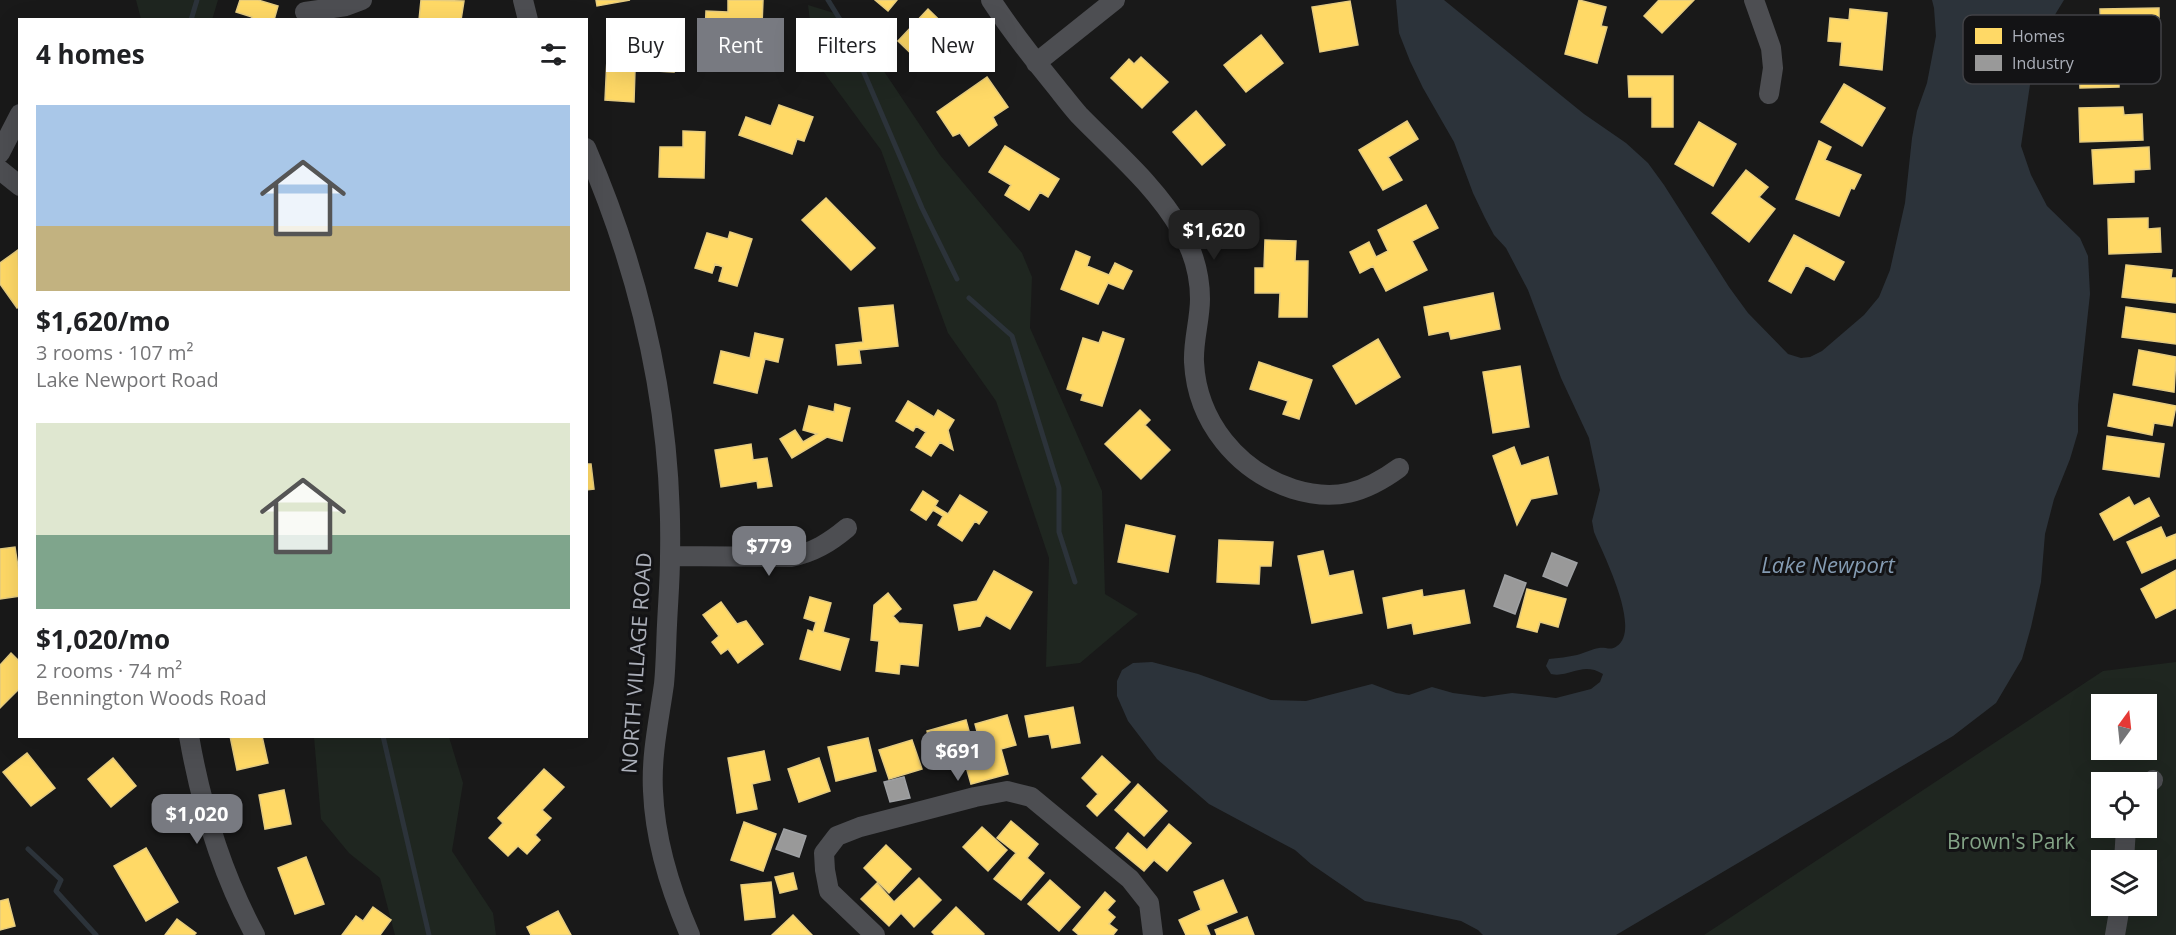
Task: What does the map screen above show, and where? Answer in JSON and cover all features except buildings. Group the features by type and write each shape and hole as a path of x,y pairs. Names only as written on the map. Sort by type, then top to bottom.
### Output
{"street":[{"path":"305,12 345,6 362,0"},
{"path":"523,0 528,18"},
{"path":"991,0 1036,63 1078,114 1101,135 1166,206 1180,228 1191,249 1198,274 1200,299 1194,348 1198,388 1206,413 1218,435 1230,450 1257,472 1279,484 1302,492 1326,495 1343,495 1362,490 1380,482 1399,468"},
{"path":"1036,63 1115,0"},
{"path":"1754,0 1771,48 1773,68 1769,94"},
{"path":"0,153 18,118"},
{"name":"NORTH VILLAGE ROAD","path":"588,153 610,204 630,263 648,333 661,403 669,466 670,556 664,682 653,750 652,790 662,860 674,899 690,935"},
{"path":"0,170 18,184"},
{"path":"670,556 791,558 810,554 826,545 847,528"},
{"path":"189,738 209,824 228,876 255,935"},
{"path":"875,935 829,891 824,853 837,837 860,827 1007,791 1031,798 1130,879 1149,903 1153,935"},
{"path":"2115,935 2118,916"}],"green space":[{"path":"136,0 218,0 213,18 141,18"},
{"path":"808,5 834,13 839,18 810,18"},
{"path":"824,72 884,72 940,155 1022,253 1032,277 1030,328 1102,491 1105,594 1138,614 1080,663 1046,667 1049,558 996,401 948,333 881,150"},
{"name":"Brown's Park","path":"2176,662 2176,935 1704,935 2103,671"},
{"path":"314,738 449,738 463,783 452,851 493,913 496,935 395,935 380,878 349,853 321,819"}],"water":[{"name":"Lake Newport","path":"1396,0 1444,0 1584,114 1626,143 1648,163 1664,185 1748,313 1788,354 1801,358 1810,357 1822,351 1864,315 1879,297 1890,270 1905,203 1917,111 1927,83 1936,36 1932,0 2064,0 2055,15 1963,15 1963,84 2030,84 2021,146 2031,175 2047,206 2080,238 2088,256 2090,294 2078,405 2078,432 2054,499 2045,534 2041,582 2022,659 1996,703 1953,736 1616,935 1483,935 1461,921 1365,901 1311,864 1295,850 1209,804 1157,759 1128,721 1117,696 1117,681 1122,670 1133,663 1152,662 1198,674 1271,700 1306,701 1372,684 1409,695 1432,687 1453,693 1484,697 1512,693 1556,698 1591,689 1600,682 1603,674 1596,670 1582,669 1558,675 1551,674 1546,666 1549,659 1577,655 1599,648 1613,648 1624,637 1623,608 1612,573 1594,532 1592,521 1600,490 1589,438 1561,378 1528,290 1506,248 1494,235 1485,218 1454,142 1423,88 1399,33"}],"waterway":[{"path":"192,18 197,0"},
{"path":"828,0 844,26 922,208 957,279"},
{"path":"969,298 1012,336 1059,488 1059,532 1075,582"},
{"path":"383,738 429,935"},
{"path":"28,849 61,880 56,891 96,935"}]}
